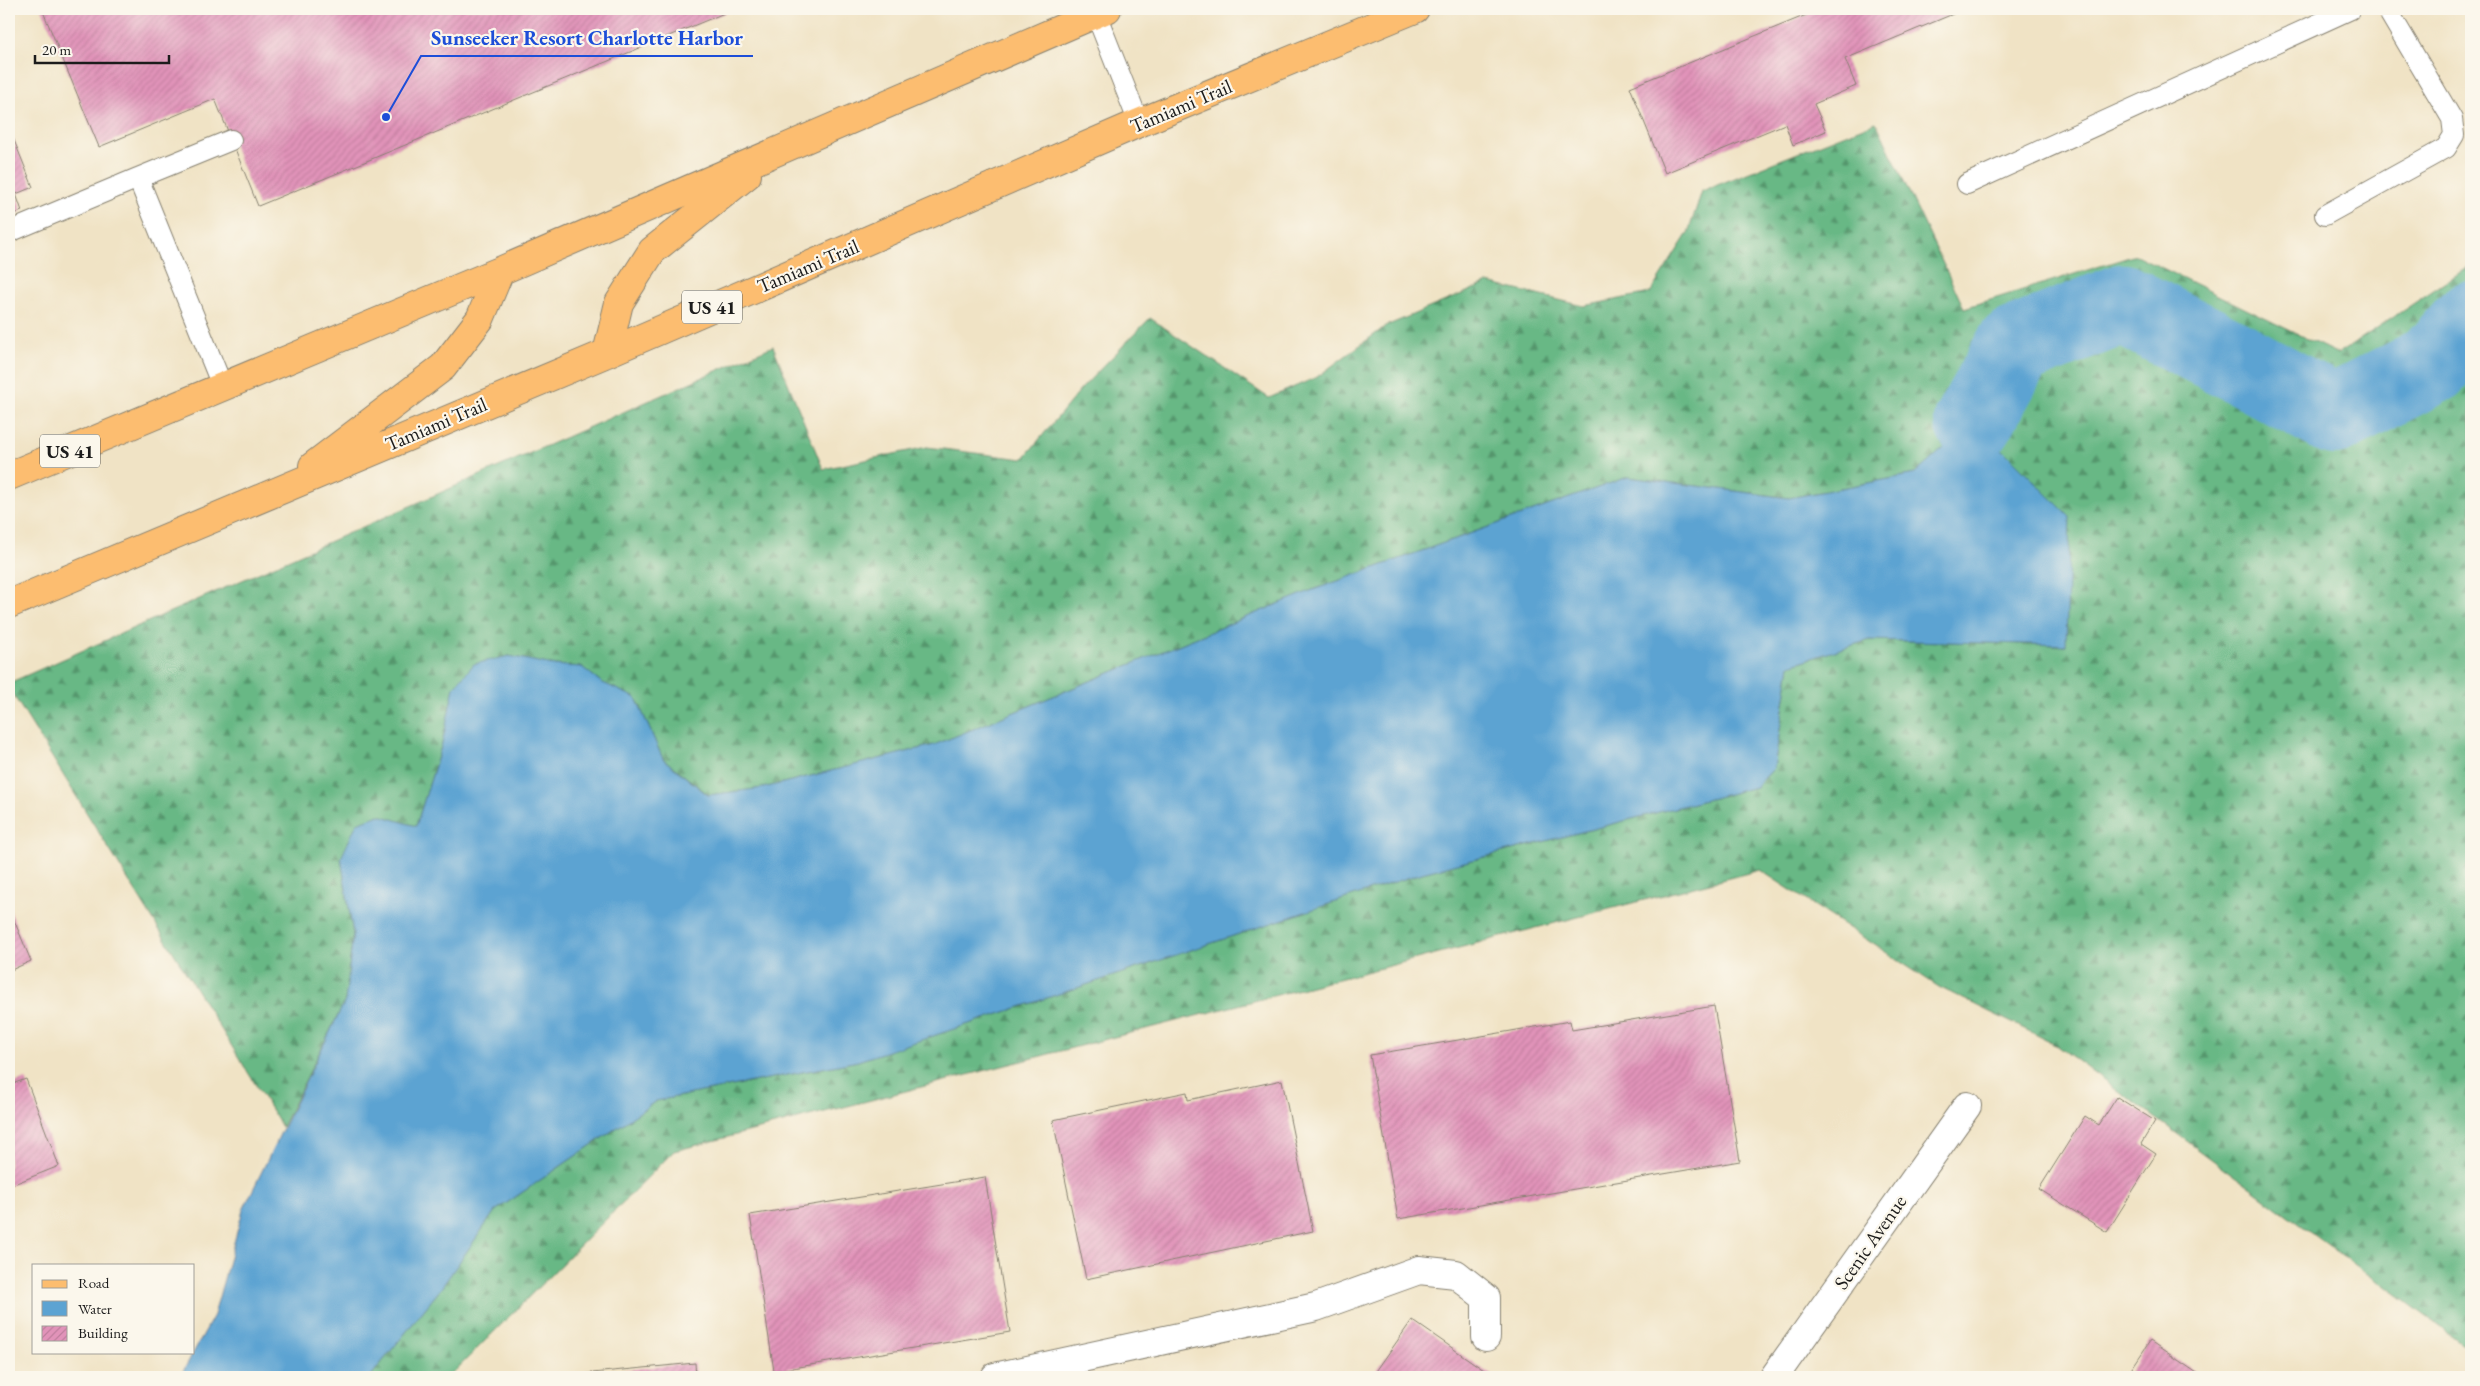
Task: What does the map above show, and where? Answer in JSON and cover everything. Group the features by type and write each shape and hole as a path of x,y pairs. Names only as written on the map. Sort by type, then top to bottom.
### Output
{"main road":[{"name":"Tamiami Trail","path":"9,604 606,353 1139,124 1415,9"},
{"name":"US 41","path":"9,476 500,271 1099,10"},
{"path":"606,353 619,303 652,251 775,152"},
{"path":"283,489 443,367 480,318 500,271"}],"street":[{"name":"Scenic Avenue","path":"1774,1377 1967,1106"},
{"path":"995,1377 1316,1307 1419,1270 1456,1274 1486,1298 1486,1337"}],"lane":[{"path":"1967,184 2351,9"},
{"path":"2325,215 2446,148 2454,134 2452,119 2387,9"},
{"path":"1099,10 1139,124"},
{"path":"9,232 231,140"},
{"path":"138,178 222,388"}],"green space":[{"path":"1876,122 1964,308 2136,255 2338,354 2471,265 2471,1350 2055,1044 1939,987 1760,870 674,1151 449,1377 370,1377 439,1291 495,1211 656,1101 858,1061 1422,873 1756,787 1774,768 1790,665 1869,640 2066,645 1974,422 1915,474 1789,498 1628,477 1310,591 934,745 763,788 709,795 663,759 636,698 601,682 582,667 553,665 509,656 454,688 442,744 416,826 379,815 341,858 353,934 345,1001 282,1127 9,688 9,683 773,346 823,469 927,447 1023,459 1082,388 1150,318 1269,398 1317,377 1386,326 1488,283 1584,306 1650,293 1688,233 1702,191"}],"water":[{"path":"1974,421 2070,517 2066,645 1869,640 1790,665 1774,768 1756,787 1422,873 858,1061 656,1101 495,1211 439,1291 370,1377 180,1377 193,1354 195,1354 195,1350 214,1315 243,1210 345,1001 353,934 341,858 357,823 379,815 416,826 442,744 454,687 474,664 509,656 553,665 582,667 601,682 636,698 663,759 708,795 763,788 934,745 1310,591 1628,477 1789,498 1915,474"}],"building":[{"path":"42,9 734,9 258,206 215,99 99,147"},
{"path":"1821,9 1965,9 1845,59 1856,86 1814,104 1826,131 1793,145 1785,124 1665,173 1630,87"},
{"path":"9,128 33,187 16,194 22,211 9,216"},
{"path":"9,908 31,961 9,971"},
{"path":"1714,1006 1740,1161 1398,1219 1370,1055 1570,1021 1572,1030"},
{"path":"26,1079 59,1166 9,1186 9,1085"},
{"path":"1282,1080 1313,1231 1086,1279 1053,1120 1187,1092 1188,1100"},
{"path":"2117,1097 2155,1121 2141,1144 2156,1154 2107,1232 2039,1189 2085,1116 2099,1125"},
{"path":"985,1177 1010,1332 774,1371 750,1215"},
{"path":"1412,1320 1494,1377 1372,1377"},
{"path":"2150,1341 2203,1377 2126,1377"},
{"path":"695,1363 696,1377 561,1377 561,1376"}],"waterway":[{"path":"1974,421 2015,347 2122,304 2239,363 2334,415 2433,364 2471,321"}],"place":[{"name":"Sunseeker Resort Charlotte Harbor","path":"386,117"}]}
